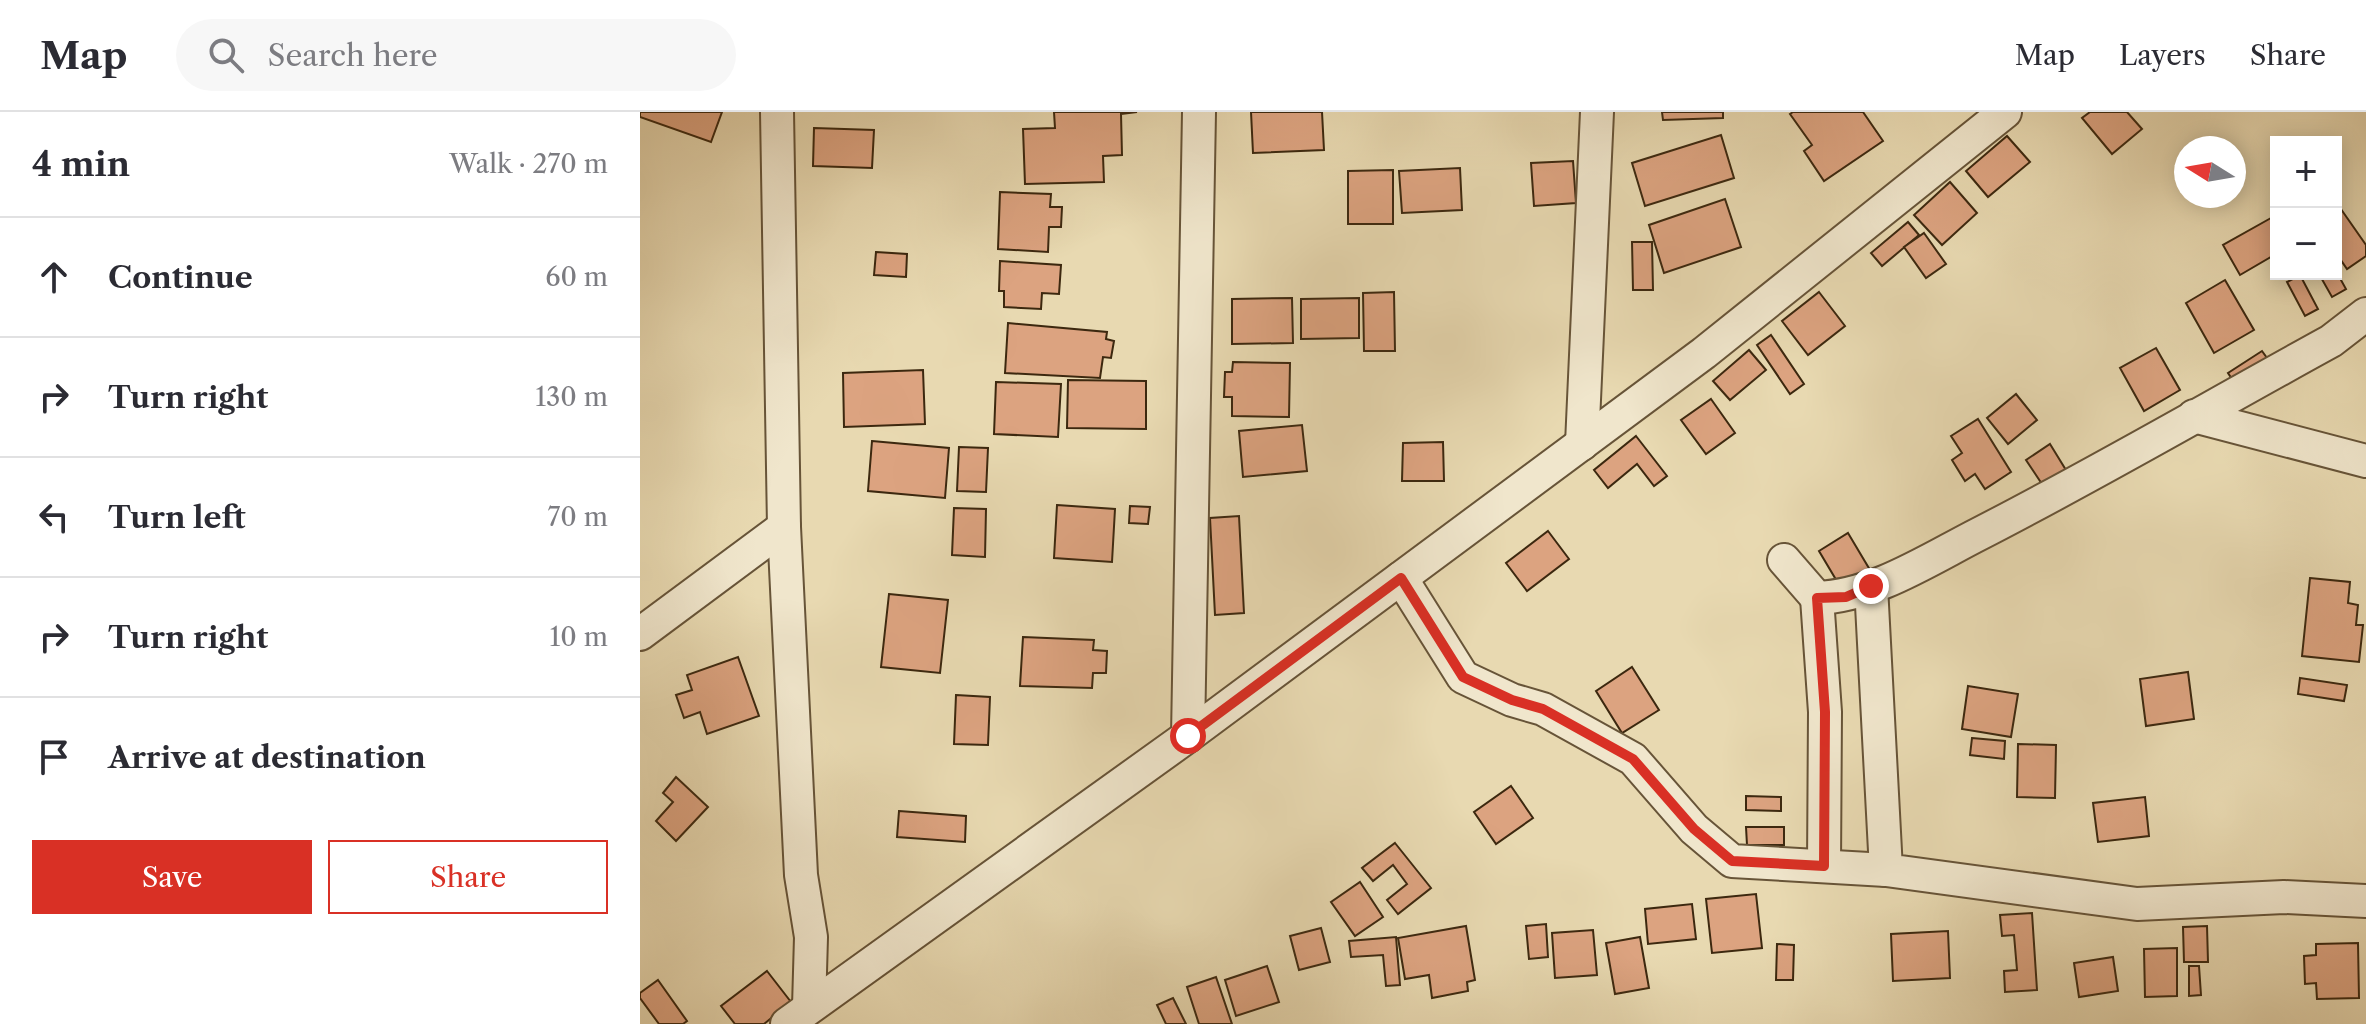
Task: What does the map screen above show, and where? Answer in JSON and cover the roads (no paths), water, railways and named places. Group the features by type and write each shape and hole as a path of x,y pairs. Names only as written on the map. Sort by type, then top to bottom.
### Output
{"street":[{"path":"777,112 784,527 801,875 811,937 798,1015"},
{"path":"1188,736 1199,112"},
{"path":"1582,444 1597,112"},
{"path":"798,1015 1188,736 1704,353 1995,115"},
{"path":"1817,598 1846,597 2053,497 2331,341 2366,314"},
{"path":"2194,416 2366,461"},
{"path":"640,634 784,527"},
{"path":"1784,560 1817,598 1825,712 1824,866"},
{"path":"1401,578 1463,677 1512,700 1543,709 1633,759 1694,829 1732,861 1886,870 2137,904 2284,897 2366,901"},
{"path":"1871,586 1886,870"}]}
